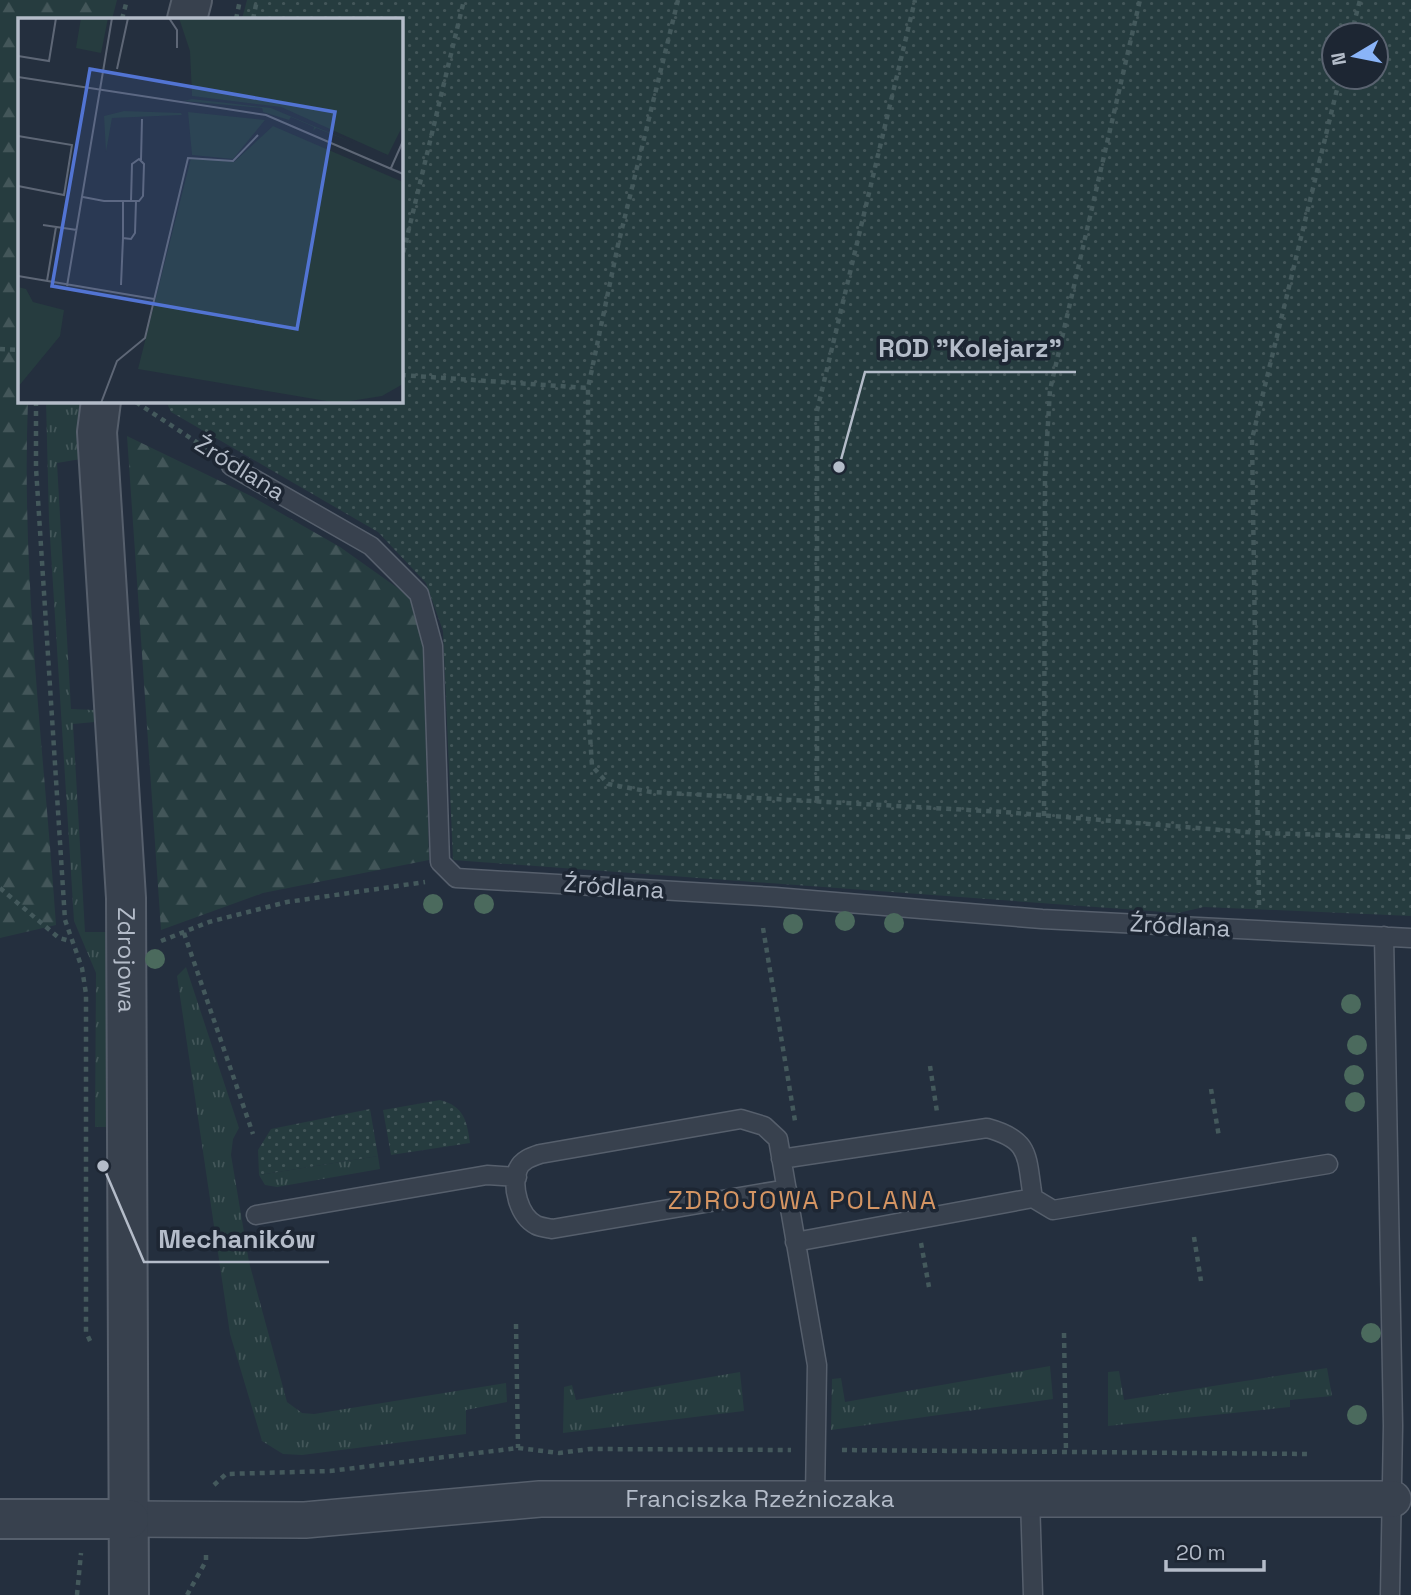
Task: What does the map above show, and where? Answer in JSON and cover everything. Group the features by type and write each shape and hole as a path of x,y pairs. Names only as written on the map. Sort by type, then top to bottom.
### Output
{"street":[{"path":"187,18 192,0"},
{"name":"Zdrojowa","path":"101,402 97,432 126,898 129,1519"},
{"name":"Franciszka Rzeźniczaka","path":"0,1519 305,1520 504,1500 1393,1499"},
{"path":"129,1519 129,1595"}],"lane":[{"name":"Źródlana","path":"231,466 372,546 419,594 433,646 440,862 456,878 775,897 1042,919 1411,938"},
{"path":"1384,936 1393,1499 1390,1595"},
{"path":"787,1189 552,1229 536,1225 525,1215 518,1200 517,1177 518,1169 526,1159 540,1154 741,1119 764,1126 778,1139 787,1189 795,1242 817,1365 815,1498"},
{"path":"781,1159 987,1128 1011,1135 1025,1151 1033,1198"},
{"path":"795,1242 1033,1198 1053,1210 1328,1164"},
{"path":"256,1215 487,1175 517,1177"},
{"path":"1030,1498 1033,1595"}],"path":[{"path":"122,18 127,0"},
{"path":"236,18 240,0"},
{"path":"253,18 257,0"},
{"path":"402,257 464,0"},
{"path":"678,0 618,245 588,388 588,704 592,766 608,784 651,792 1044,816 1258,833 1411,837"},
{"path":"817,801 817,411 915,0"},
{"path":"1044,816 1045,473 1050,390 1140,0"},
{"path":"1355,21 1360,0"},
{"path":"1259,930 1252,439 1337,91"},
{"path":"0,349 18,350"},
{"path":"402,375 588,388"},
{"path":"36,402 36,468 65,920 82,968 86,994 86,1332"},
{"name":"Źródlana","path":"144,404 231,466"},
{"path":"167,940 209,922 287,902 426,882 448,872"},
{"path":"0,888 59,938 70,940"},
{"path":"764,928 795,1124"},
{"path":"184,933 253,1134"},
{"path":"930,1066 939,1120"},
{"path":"1211,1089 1219,1137"},
{"path":"1194,1237 1201,1281"},
{"path":"920,1239 929,1287"},
{"path":"516,1324 518,1448"},
{"path":"1064,1333 1066,1452"},
{"path":"77,1595 81,1549"}],"green space":[{"path":"0,0 117,0 112,18 18,18 18,402 28,402 31,597 56,925 0,938"},
{"path":"247,0 1411,0 1411,916 1204,907 1178,913 453,860 443,631 426,583 378,532 171,412 166,402 402,402 402,18 242,18"},
{"path":"46,402 82,402 81,459 57,463 71,709 95,710 95,722 73,724 85,932 108,932 110,1127 95,1127 96,973 74,921 49,521"},
{"path":"127,436 251,496 340,547 409,596 423,643 429,860 263,893 161,930"},
{"path":"186,967 239,1128 233,1139 231,1155 249,1262 287,1402 302,1413 314,1414 506,1383 507,1402 466,1410 466,1434 302,1455 283,1454 262,1441 230,1334 177,976"},
{"path":"440,1100 454,1106 463,1115 470,1143 391,1155 383,1110"},
{"path":"370,1109 378,1156 259,1175 258,1150 271,1129"},
{"path":"378,1156 380,1169 277,1187 265,1185 259,1175"},
{"path":"1050,1366 1053,1399 831,1430 832,1379 841,1378 845,1402"},
{"path":"1327,1368 1332,1396 1290,1400 1290,1407 1108,1426 1108,1372 1119,1371 1124,1400"},
{"path":"740,1372 744,1411 563,1433 564,1387 572,1385 576,1400"}],"place":[{"name":"ROD \"Kolejarz\"","path":"839,467"},
{"name":"Mechaników","path":"103,1166"}],"district":[{"name":"ZDROJOWA POLANA","path":"803,1200"}]}
